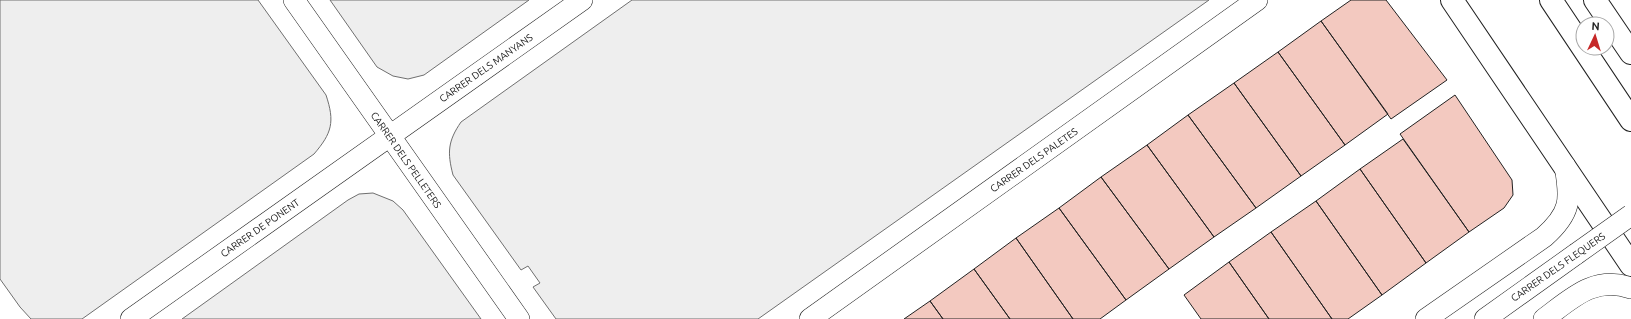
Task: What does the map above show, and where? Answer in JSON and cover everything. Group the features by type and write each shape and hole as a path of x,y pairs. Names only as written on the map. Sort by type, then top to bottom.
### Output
{"main road":[{"path":"1452,0 1631,265"},
{"path":"1551,0 1631,120"},
{"path":"1595,0 1631,54"}],"street":[{"name":"CARRER DELS PELLETERS","path":"294,0 519,319"},
{"name":"CARRER DELS MANYANS","path":"390,137 582,0"},
{"name":"CARRER DELS PALETES","path":"810,319 1257,0"},
{"name":"CARRER DE PONENT","path":"131,319 390,137"},
{"path":"1426,319 1544,236 1558,224 1566,210 1568,199 1569,186 1565,166"},
{"name":"CARRER DELS FLEQUERS","path":"1485,319 1631,215"},
{"path":"1544,319 1583,291 1596,285 1609,284 1631,288"}],"shaded area":[{"path":"0,0 258,0 326,95 331,120 328,133 325,140 314,154 82,319 31,319 20,307 0,279"},
{"path":"330,0 529,0 424,75 408,79 393,76 377,67"},
{"path":"632,0 1209,0 758,319 556,319 533,287 540,283 528,266 521,270 453,175 449,153 451,141 461,122"},
{"path":"373,193 393,201 403,210 481,319 182,319 348,200 359,194"}],"building":[{"path":"1351,0 1386,0 1447,80 1391,119 1321,21"},
{"path":"1321,21 1388,114 1345,145 1278,52"},
{"path":"1278,52 1345,145 1301,176 1234,83"},
{"path":"1234,83 1301,176 1256,208 1188,115"},
{"path":"1455,95 1512,180 1513,195 1504,208 1469,232 1400,134"},
{"path":"1188,115 1256,208 1214,237 1147,145"},
{"path":"1403,139 1469,232 1426,263 1360,169"},
{"path":"1147,145 1214,237 1169,269 1101,177"},
{"path":"1360,169 1426,263 1382,295 1316,201"},
{"path":"1101,177 1169,269 1126,300 1059,208"},
{"path":"1316,201 1382,295 1348,319 1332,319 1271,232"},
{"path":"1059,208 1126,300 1100,319 1073,319 1016,238"},
{"path":"1271,232 1332,319 1269,319 1229,262"},
{"path":"1016,238 1073,319 1010,319 974,269"},
{"path":"1229,262 1269,319 1201,319 1184,295"},
{"path":"974,269 1010,319 943,319 930,301"},
{"path":"930,301 943,319 904,319"}]}
